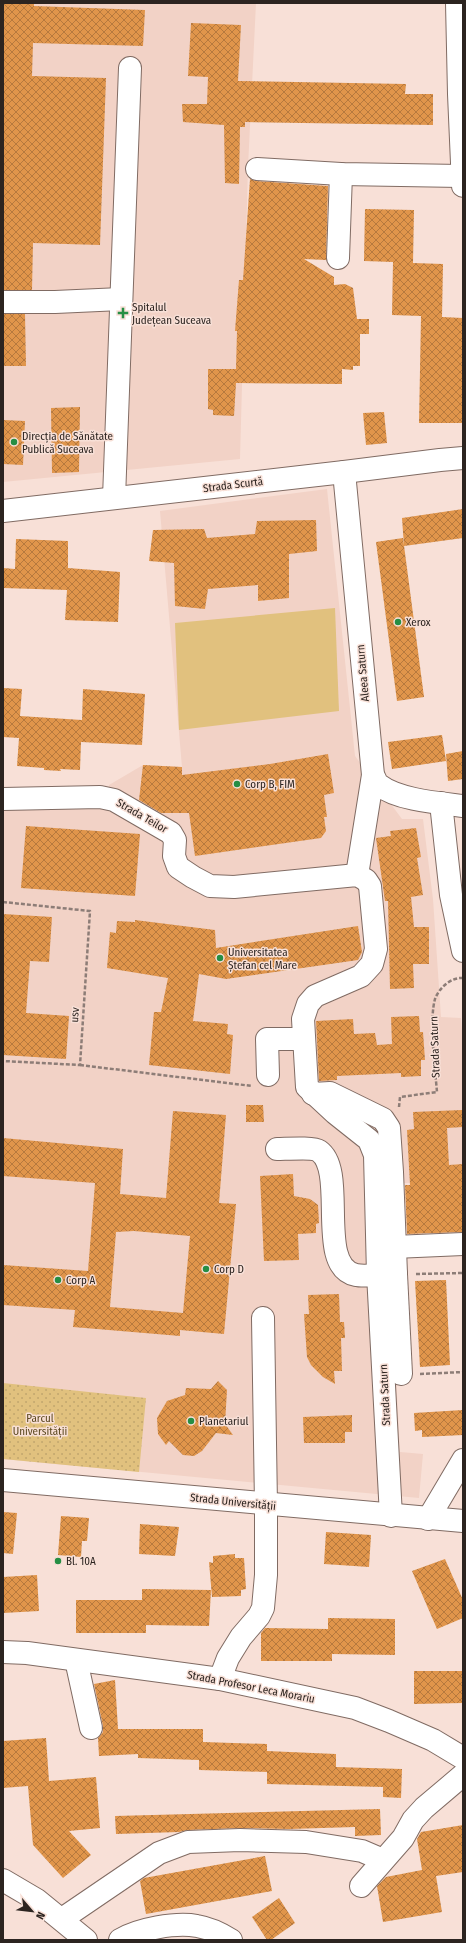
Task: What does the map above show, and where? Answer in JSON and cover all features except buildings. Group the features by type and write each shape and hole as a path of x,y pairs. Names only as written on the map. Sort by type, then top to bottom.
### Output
{"street":[{"path":"257,169 462,181 461,94 457,3"},
{"path":"114,498 130,68"},
{"path":"338,258 341,174"},
{"path":"3,302 55,302 121,299"},
{"name":"Strada Scurtă","path":"3,511 344,472 432,460 463,458"},
{"name":"Aleea Saturn","path":"344,472 373,775 361,878"},
{"path":"373,775 378,784 390,791 441,803 463,806"},
{"name":"Strada Teilor","path":"3,799 100,797 114,800 171,833 175,840 174,856 178,867 210,886 234,887 361,878"},
{"path":"441,803 451,894 463,951"},
{"path":"361,878 370,886 376,949 372,964 361,976 315,996 308,1004 303,1019 307,1087 313,1094 369,1140 375,1155 387,1274 401,1374"},
{"path":"263,1081 267,1039 304,1039"},
{"path":"313,1094 330,1093 383,1119 389,1128 394,1247 387,1274"},
{"path":"277,1149 318,1150 324,1156 330,1170 336,1256 347,1270 356,1275 387,1274"},
{"path":"394,1247 463,1244"},
{"name":"Strada Saturn","path":"387,1274 391,1516"},
{"path":"220,1679 228,1658 241,1637 259,1616 263,1608 266,1575 266,1505 263,1318"},
{"path":"428,1519 463,1460"},
{"name":"Strada Universității","path":"3,1480 266,1505 463,1521"},
{"name":"Strada Profesor Leca Morariu","path":"3,1652 28,1653 220,1679 355,1708 433,1740 463,1758"},
{"path":"76,1660 91,1728"},
{"path":"361,1886 403,1838 413,1820 424,1808 463,1775"},
{"path":"62,1919 158,1853 188,1842 240,1840 306,1842 362,1851 383,1860"},
{"path":"7,1888 62,1919 86,1940"},
{"path":"120,1940 145,1930 172,1926 196,1926 216,1931 231,1940"}],"path":[{"name":"usv","path":"3,902 90,911 80,1065"},
{"name":"Strada Saturn","path":"399,1112 400,1097 437,1092 433,1017 436,998 445,984 458,978 463,978"},
{"path":"3,1061 80,1065 263,1081"},
{"path":"387,1274 463,1273"},
{"path":"401,1374 463,1372"}],"shaded area":[{"name":"Spitalul Județean Suceava","path":"3,3 256,3 248,167 240,459 3,482"},
{"name":"Universitatea Ștefan cel Mare","path":"327,489 355,756 402,819 423,819 433,899 441,1017 461,1018 463,1043 463,1180 386,1184 400,1452 423,1454 419,1498 3,1459 3,809 106,809 109,785 143,765 182,767 160,511"}],"green space":[{"path":"335,608 339,711 179,730 175,623"},
{"name":"Parcul Universității","path":"3,1383 146,1398 139,1472 3,1459"}],"place":[{"name":"Spitalul Județean Suceava","path":"123,313"},
{"name":"Direcția de Sănătate Publică Suceava","path":"14,442"},
{"name":"Xerox","path":"398,622"},
{"name":"Corp B, FIM","path":"237,784"},
{"name":"Universitatea Ștefan cel Mare","path":"220,958"},
{"name":"Corp D","path":"206,1269"},
{"name":"Corp A","path":"58,1280"},
{"name":"Planetariul","path":"191,1421"},
{"name":"Bl. 10A","path":"58,1561"}]}
